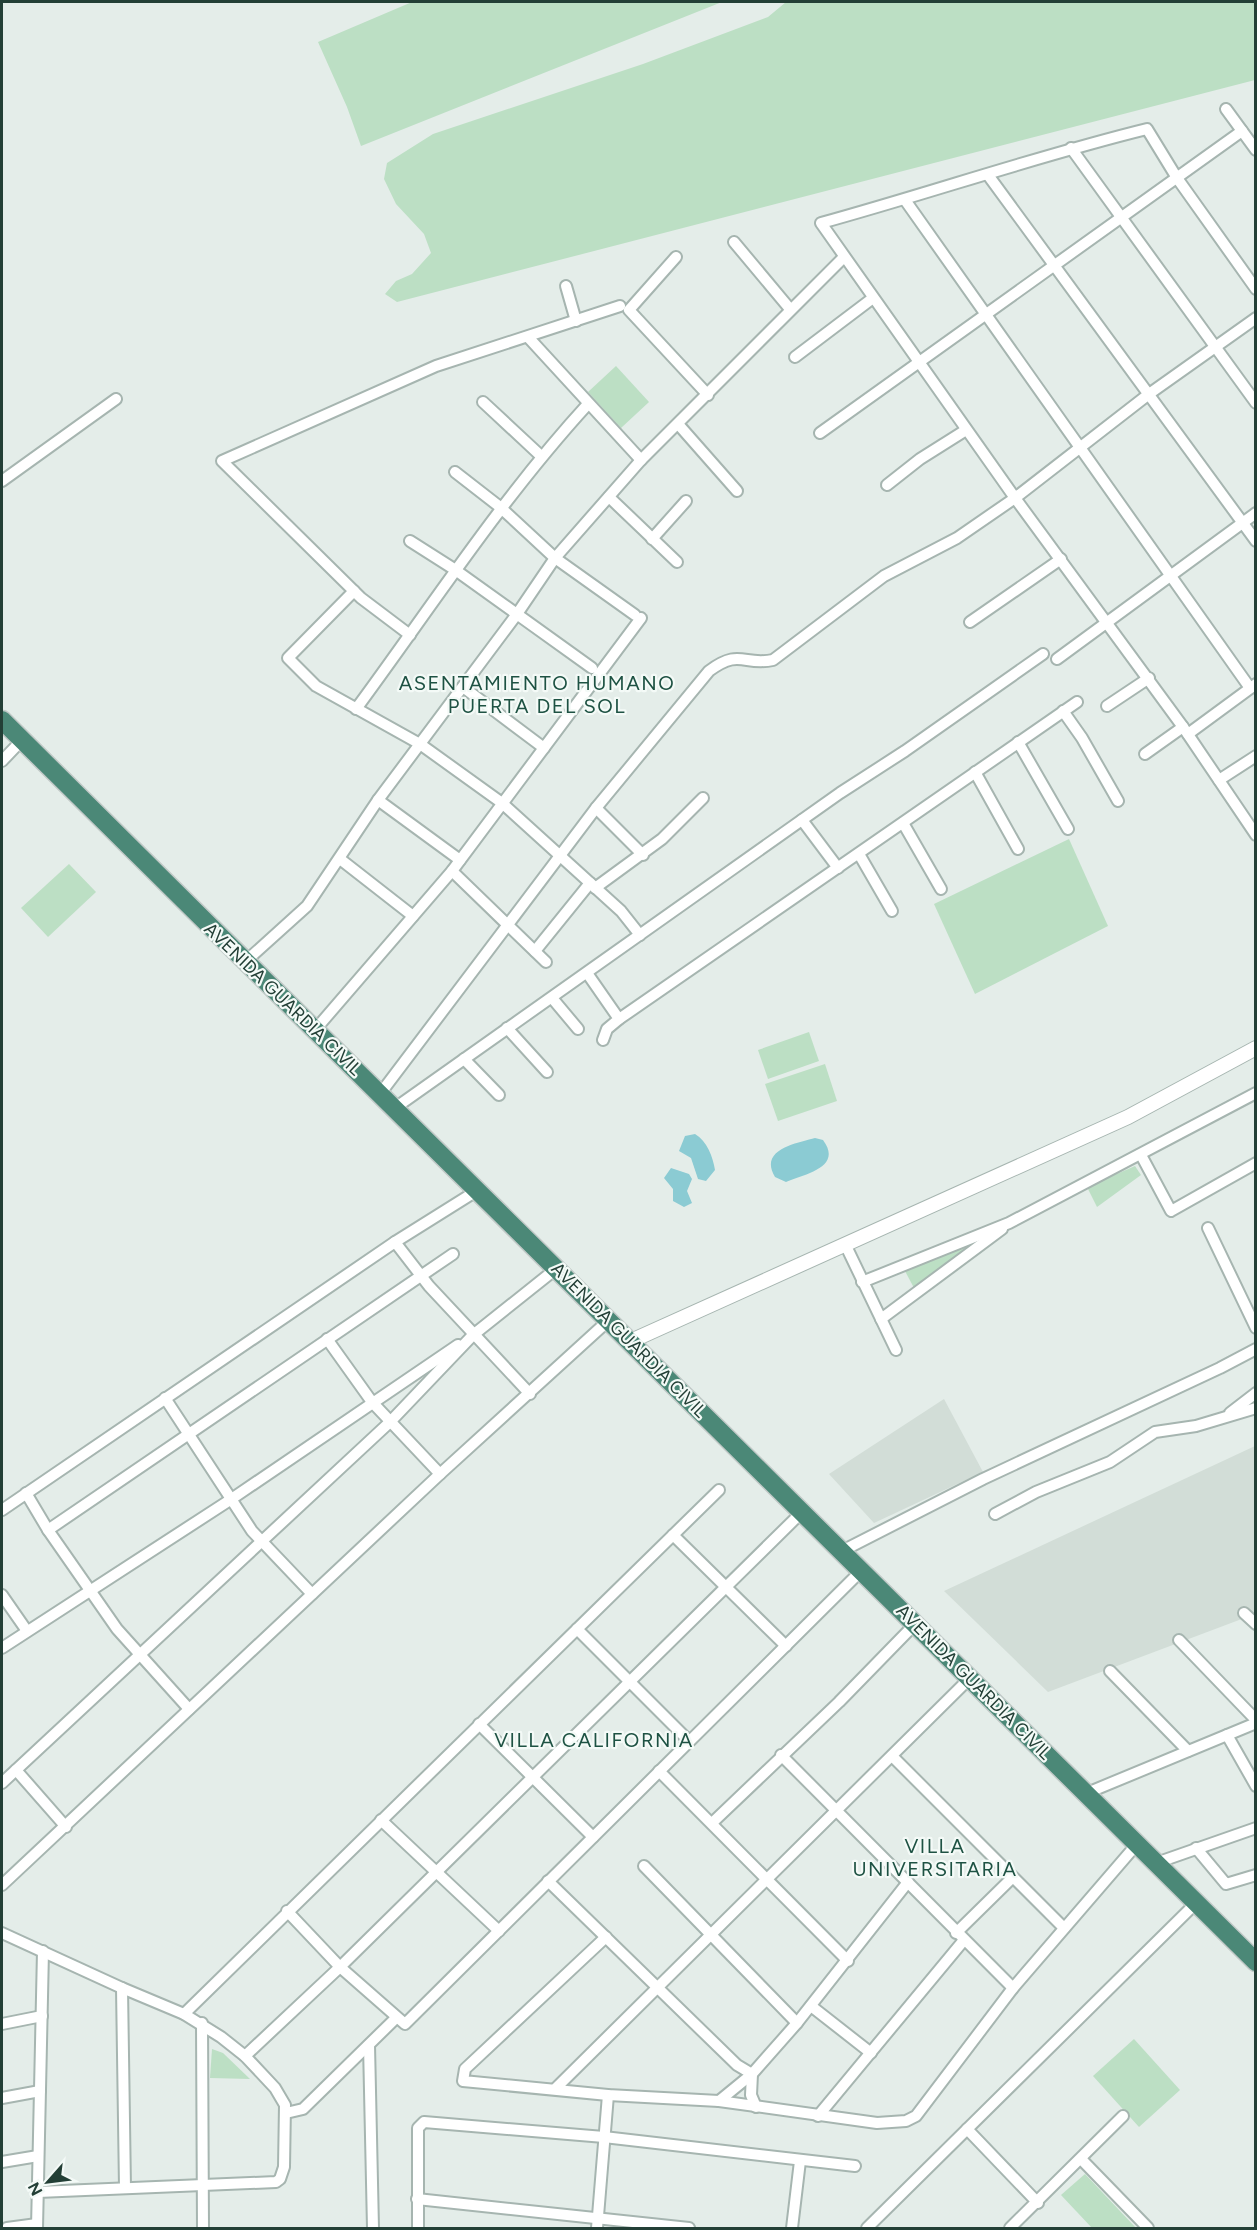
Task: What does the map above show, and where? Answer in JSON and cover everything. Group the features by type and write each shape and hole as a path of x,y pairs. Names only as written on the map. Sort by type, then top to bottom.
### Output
{"highway":[{"name":"AVENIDA GUARDIA CIVIL","path":"2,720 1256,1962"}],"street":[{"path":"1226,109 1256,150"},
{"path":"1256,290 1177,178 1147,129 1071,147 988,175 820,223 1015,498 1149,678 1256,834"},
{"path":"820,433 1242,131"},
{"path":"1071,147 1256,403"},
{"path":"988,175 1256,541"},
{"path":"905,200 1171,576 1253,686 1145,754"},
{"path":"734,242 790,309"},
{"path":"245,962 307,906 378,800 517,614 555,558 641,460 844,256"},
{"path":"676,257 636,298 629,310 708,395"},
{"path":"566,286 576,321"},
{"path":"795,357 873,298"},
{"path":"410,635 354,591 222,461 435,366 620,306"},
{"path":"380,1094 596,808 709,672 723,660 737,657 760,662 773,660 884,576 957,538 1015,498 1149,394 1256,318"},
{"path":"528,337 641,460"},
{"path":"2,481 116,399"},
{"path":"483,402 540,456"},
{"path":"356,709 500,507 540,456 588,404"},
{"path":"678,424 737,490"},
{"path":"887,485 920,459 966,430"},
{"path":"315,1030 452,871 638,617 555,558 500,507 455,472"},
{"path":"609,497 677,562"},
{"path":"652,539 686,501"},
{"path":"1057,659 1256,513"},
{"path":"410,541 454,569 592,668"},
{"path":"970,622 1061,559"},
{"path":"354,591 288,658 316,686 420,744 502,803 621,911 640,935"},
{"path":"395,1108 802,820 905,752 1042,654"},
{"path":"1107,706 1149,678"},
{"path":"463,687 544,748"},
{"path":"603,1040 607,1029 619,1019 1077,702"},
{"path":"1062,711 1082,738 1118,801"},
{"path":"2,760 22,740"},
{"path":"1018,742 1068,828"},
{"path":"1219,780 1256,756"},
{"path":"975,772 1018,849"},
{"path":"534,951 593,885 643,855 703,798"},
{"path":"378,800 460,860"},
{"path":"596,808 643,855"},
{"path":"802,820 838,868"},
{"path":"903,823 941,889"},
{"path":"859,854 892,911"},
{"path":"340,859 413,916"},
{"path":"452,871 546,962"},
{"path":"587,973 619,1019"},
{"path":"552,998 578,1029"},
{"path":"507,1028 547,1072"},
{"path":"631,1341 1128,1117 1256,1048"},
{"path":"464,1059 499,1095"},
{"path":"862,1282 1009,1223 1254,1097"},
{"path":"1141,1155 1171,1211 1256,1164"},
{"path":"2,1510 395,1242 478,1190"},
{"path":"881,1319 1009,1223"},
{"path":"1208,1228 1256,1328"},
{"path":"395,1242 421,1276 473,1335 530,1394"},
{"path":"846,1244 896,1350"},
{"path":"48,1530 453,1254"},
{"path":"2,1648 230,1500 473,1335 557,1268"},
{"path":"2,1885 440,1474 609,1320"},
{"path":"2,1783 390,1422 473,1335"},
{"path":"327,1339 372,1402 440,1474"},
{"path":"843,1551 983,1479 1220,1368 1256,1348"},
{"path":"1226,1417 1256,1393"},
{"path":"165,1398 230,1500 261,1542 312,1594"},
{"path":"995,1514 1036,1492 1110,1462 1155,1432 1196,1426 1256,1408"},
{"path":"184,2014 719,1490"},
{"path":"26,1493 48,1530 117,1629 189,1709"},
{"path":"245,2056 340,1967 803,1511"},
{"path":"673,1535 786,1646"},
{"path":"287,1911 340,1967 405,2024 862,1570"},
{"path":"2,1595 27,1631"},
{"path":"1244,1613 1256,1624"},
{"path":"712,1823 839,1702 916,1623"},
{"path":"577,1629 689,1741"},
{"path":"1087,1793 1256,1721 1179,1640"},
{"path":"1110,1671 1188,1751"},
{"path":"556,2088 970,1678"},
{"path":"479,1724 534,1775 593,1837"},
{"path":"1227,1735 1256,1786"},
{"path":"781,1755 1013,1988"},
{"path":"892,1756 1064,1928"},
{"path":"16,1770 66,1827"},
{"path":"659,1771 768,1878 848,1961"},
{"path":"381,1820 499,1931"},
{"path":"1156,1863 1256,1828"},
{"path":"606,1937 465,2069 462,2076 463,2081 556,2088 608,2095 719,2101 818,2116 891,2123 916,2116 1013,1988 1137,1844"},
{"path":"1196,1848 1226,1884 1256,1875"},
{"path":"644,1866 797,2024"},
{"path":"818,2116 871,2053 960,1937 1012,1878"},
{"path":"548,1881 657,1989 738,2065 752,2074"},
{"path":"719,2101 752,2074 797,2024 908,1882"},
{"path":"867,2229 1196,1903"},
{"path":"2,1933 202,2023 245,2056 283,2098 286,2113 284,2167 280,2179 270,2183 38,2192"},
{"path":"7,2229 37,2226 43,1951"},
{"path":"122,1988 125,2188"},
{"path":"811,2006 871,2053"},
{"path":"2,2024 42,2016"},
{"path":"286,2113 303,2109 396,2018"},
{"path":"202,2023 204,2229"},
{"path":"369,2045 373,2229"},
{"path":"752,2074 751,2095 756,2107"},
{"path":"2,2098 40,2091"},
{"path":"597,2224 608,2095"},
{"path":"1010,2229 1082,2160 1123,2116"},
{"path":"418,2229 418,2128 421,2123 604,2137 855,2166"},
{"path":"967,2129 1038,2203"},
{"path":"2,2162 38,2156"},
{"path":"1082,2160 1148,2229"},
{"path":"792,2229 800,2161"},
{"path":"417,2199 597,2224 689,2229"}],"shaded area":[{"path":"944,1399 983,1472 874,1523 829,1474"},
{"path":"1255,1446 1255,1614 1048,1692 944,1591"}],"green space":[{"path":"412,2 722,2 361,146 347,107 318,42"},
{"path":"786,2 1255,2 1255,80 397,302 385,294 396,281 412,274 431,253 424,234 396,204 384,179 387,163 433,134 643,64 768,17"},
{"path":"616,366 649,402 621,428 588,392"},
{"path":"1069,839 1108,926 975,994 934,904"},
{"path":"69,864 96,892 48,937 21,908"},
{"path":"809,1032 819,1061 768,1079 758,1050"},
{"path":"825,1064 837,1101 778,1121 765,1084"},
{"path":"1135,1166 1141,1175 1097,1207 1087,1187"},
{"path":"987,1237 914,1288 905,1271"},
{"path":"1134,2039 1180,2090 1139,2127 1093,2076"},
{"path":"212,2049 223,2053 250,2079 210,2078"},
{"path":"1085,2174 1136,2228 1092,2228 1061,2195"}],"water":[{"path":"695,1134 706,1145 714,1165 715,1170 706,1181 698,1179 691,1158 679,1151 685,1136"},
{"path":"815,1138 823,1140 828,1149 825,1163 812,1172 786,1182 775,1177 771,1167 776,1154 790,1145"},
{"path":"671,1168 689,1174 692,1179 687,1191 692,1203 684,1207 673,1201 673,1189 664,1178"}],"district":[{"name":"ASENTAMIENTO HUMANO PUERTA DEL SOL","path":"537,694"},
{"name":"VILLA CALIFORNIA","path":"594,1740"},
{"name":"VILLA UNIVERSITARIA","path":"935,1858"}]}
